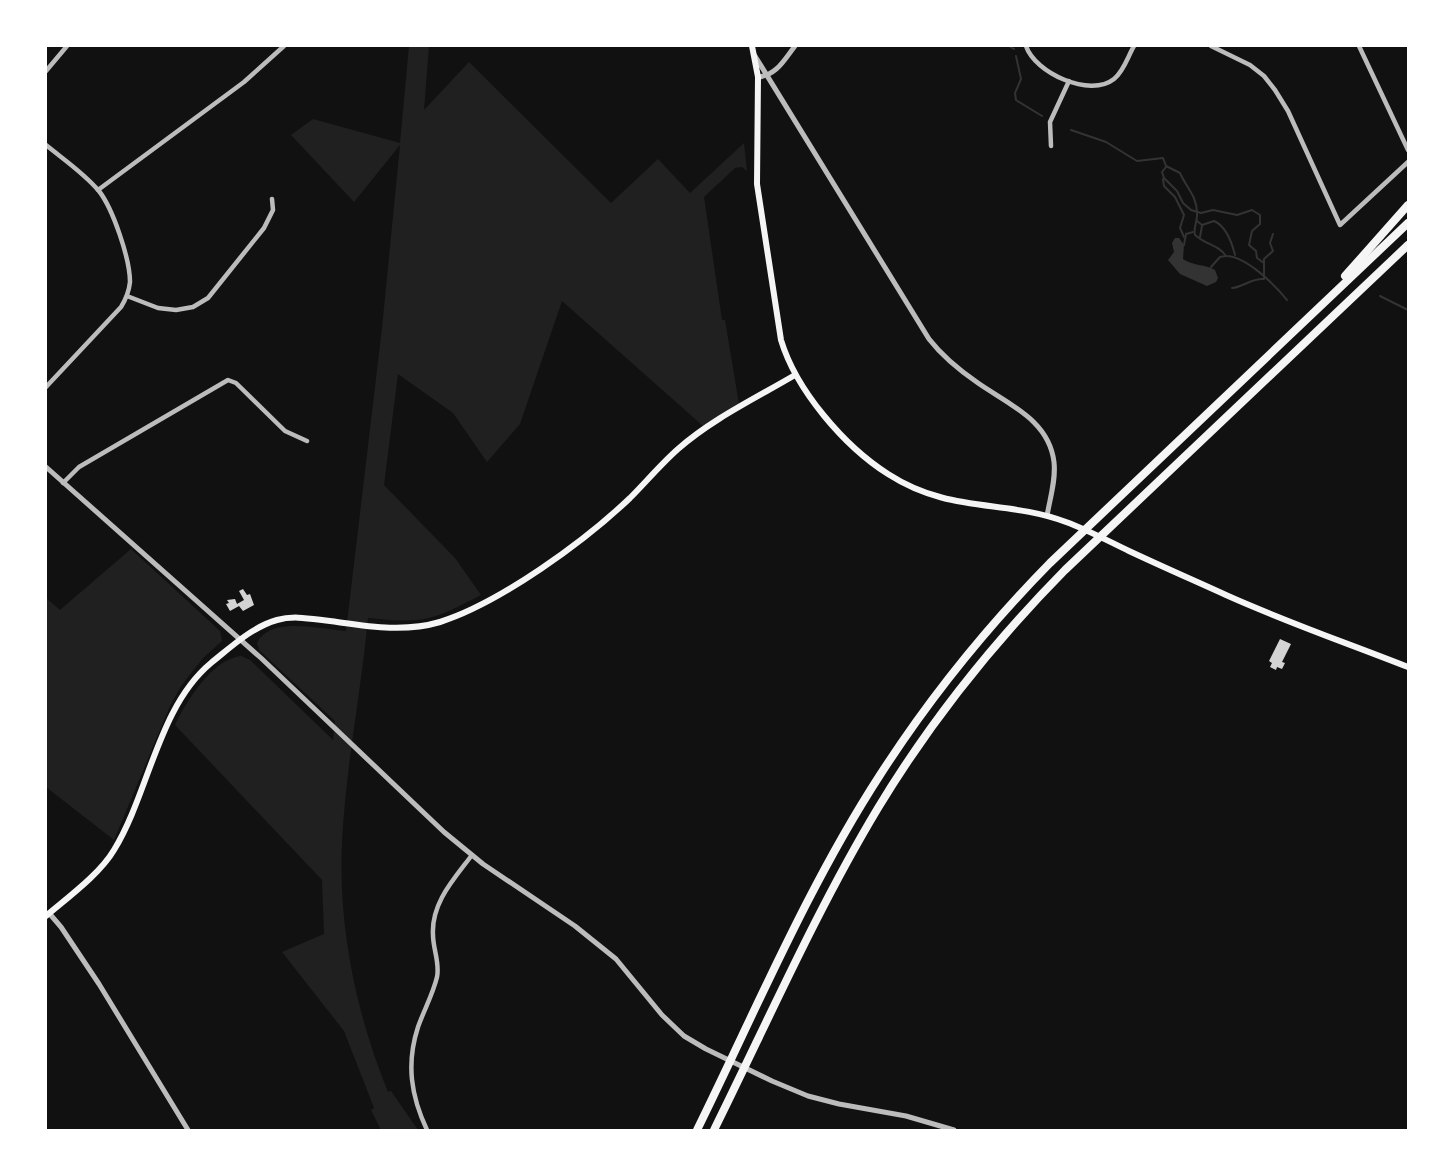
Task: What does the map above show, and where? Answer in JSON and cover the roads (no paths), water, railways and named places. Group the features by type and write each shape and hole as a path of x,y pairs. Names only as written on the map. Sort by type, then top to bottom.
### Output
{"highway":[{"path":"1290,336 1409,205"},
{"path":"697,1130 816,888 880,776 923,713 986,632 1018,595 1100,515 1409,223"},
{"path":"714,1130 835,885 892,786 943,712 1029,607 1409,245"}],"main road":[{"path":"752,46 758,77 756,149 759,201 778,326 785,353 795,375 824,414 859,450 906,485 947,500 1047,516 1074,525 1245,604 1409,667"},
{"path":"47,914 110,858 184,694 203,670 240,640 261,627 284,618 299,617 376,627 408,628 431,624 466,611 554,559 621,506 687,442 795,375"}],"street":[{"path":"46,71 67,46"},
{"path":"99,190 255,73 285,46"},
{"path":"758,77 768,75 779,67 795,46"},
{"path":"1026,46 1036,64 1069,81 1091,87 1113,80 1134,46"},
{"path":"1211,46 1250,65 1275,90 1288,111 1340,225 1409,162"},
{"path":"1359,46 1409,150"},
{"path":"755,55 929,339 950,362 1032,419 1044,433 1054,461 1047,516"},
{"path":"1051,146 1050,122 1069,81"},
{"path":"46,145 99,190 110,210 128,265 130,280 127,296 117,312 46,387"},
{"path":"127,296 168,310 184,309 200,303 221,285 264,228 272,210 272,198"},
{"path":"63,483 79,467 228,380 236,383 285,430 307,441"},
{"path":"46,467 240,640 444,832 607,951 631,975 669,1023 706,1049 772,1081 823,1100 906,1116 954,1130"},
{"path":"427,1130 415,1102 411,1073 416,1037 437,976 432,933 434,914 443,895 472,855"},
{"path":"47,914 99,984 188,1130"}],"waterway":[{"path":"1009,46 1014,49"},
{"path":"1016,56 1021,79 1015,93 1016,100 1042,116"},
{"path":"1071,130 1106,142 1137,161 1163,158 1166,166 1180,173 1193,197 1197,207 1195,235 1220,249 1226,256 1251,266 1268,279 1287,300"},
{"path":"1166,167 1162,172 1164,178 1191,210 1201,213 1213,210 1237,215 1252,210 1260,215 1260,224 1252,231 1249,245 1256,251 1257,258 1264,263"},
{"path":"1163,179 1164,186 1175,197 1184,215 1180,228 1184,237"},
{"path":"1197,221 1202,225 1214,221 1218,223 1228,235 1235,255"},
{"path":"1200,237 1202,226"},
{"path":"1184,245 1186,234 1193,232"},
{"path":"1232,288 1264,279 1264,259 1273,251 1270,243 1273,234"},
{"path":"1211,267 1220,257 1226,256"},
{"path":"1380,296 1408,310"}]}
